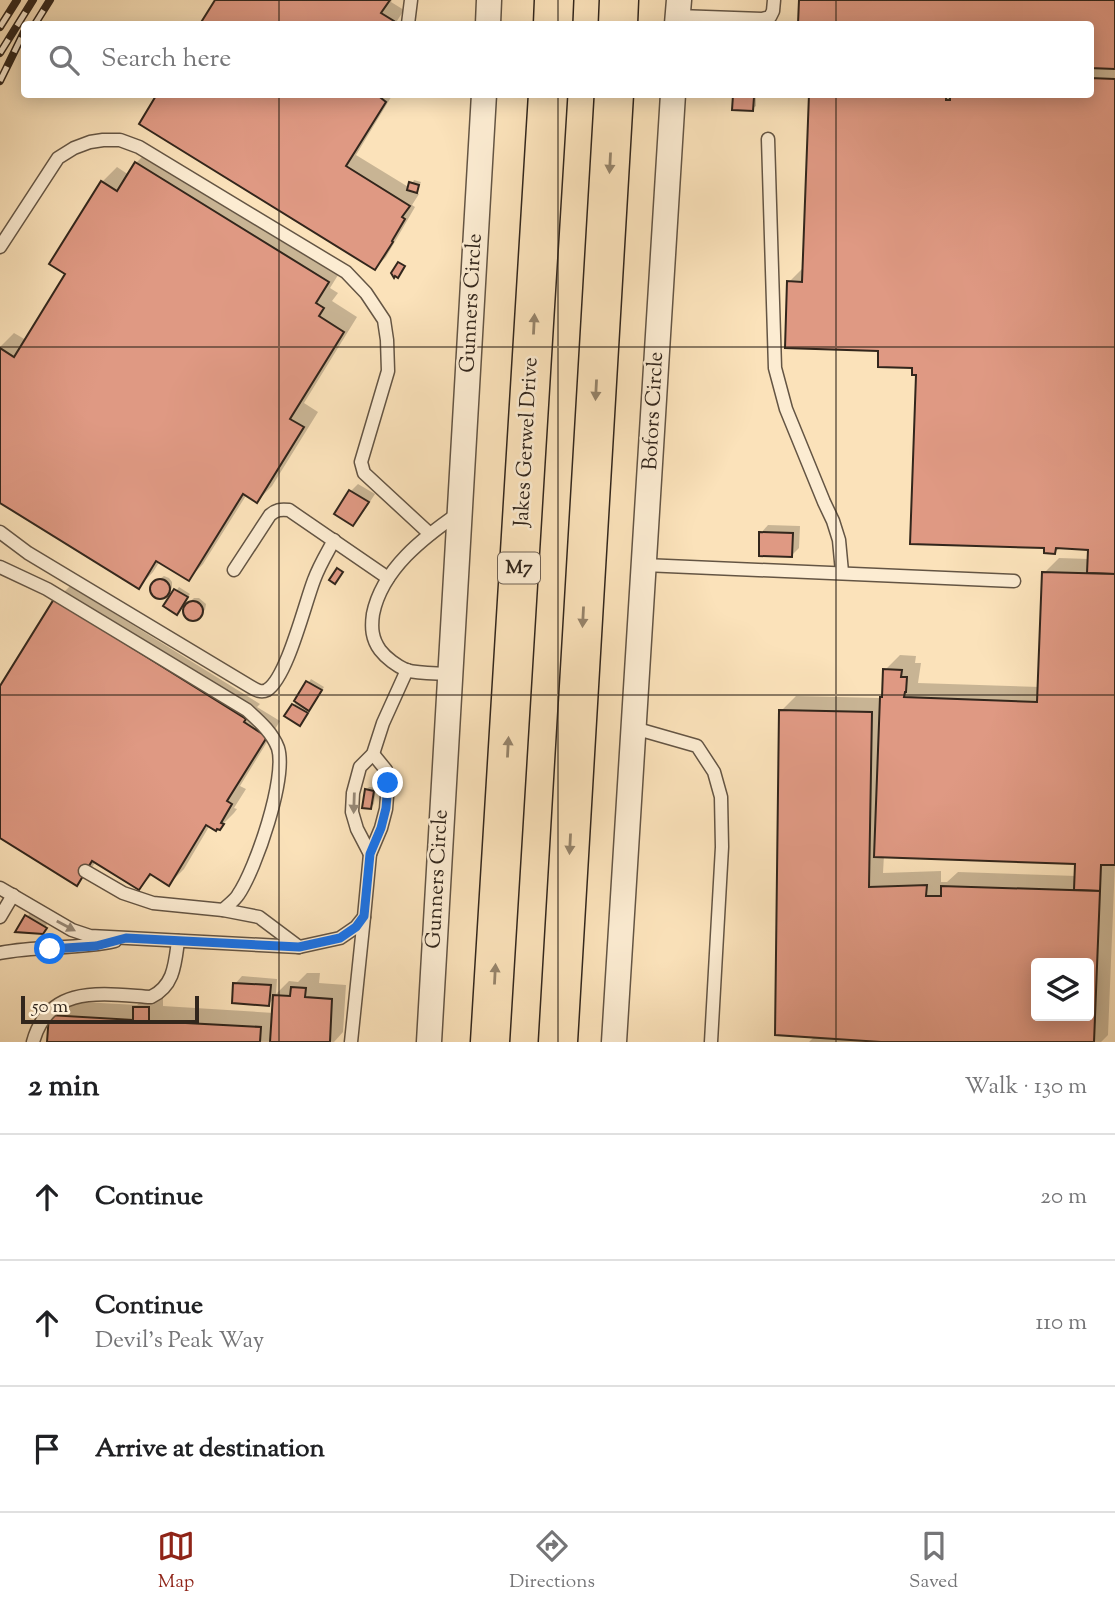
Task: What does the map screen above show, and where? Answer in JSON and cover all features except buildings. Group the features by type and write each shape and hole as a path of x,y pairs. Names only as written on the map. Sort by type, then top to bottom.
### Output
{"highway":[{"path":"552,21 554,0"},
{"path":"618,21 619,0"},
{"name":"Jakes Gerwel Drive","path":"491,1042 548,98"},
{"path":"558,1042 614,98"}],"street":[{"path":"488,21 489,0"},
{"name":"Gunners Circle","path":"429,1042 484,98"},
{"name":"Bofors Circle","path":"614,1042 673,98"}],"lane":[{"path":"408,21 411,0"},
{"path":"678,14 762,19 769,17 773,11 774,0"},
{"path":"768,139 775,368 786,410 834,521 842,572"},
{"path":"0,247 58,158 90,142 120,140 139,146 346,272 366,293 384,320 387,340 388,371 361,462 362,468 364,473 430,534"},
{"path":"234,570 270,515 276,510 289,510 388,578"},
{"path":"450,674 407,670 385,656 375,643 371,626 374,610 388,578 430,534 460,512"},
{"path":"0,532 28,553 261,691 267,690 280,674 314,578 334,540"},
{"path":"644,565 1014,581"},
{"path":"0,567 47,589 247,710 272,735 279,751 279,772 262,845 238,895 223,910"},
{"path":"370,854 357,829 352,812 353,793 360,767 373,754 383,723 407,670"},
{"path":"634,728 697,746 714,772 721,797 722,848 710,1042"},
{"path":"351,1042 370,854 381,828 388,783 386,770 373,754"},
{"path":"85,871 123,893 153,903 259,916 299,947"},
{"path":"0,888 72,930 90,936 299,947 340,938 356,927 364,916"},
{"path":"0,917 13,895"},
{"path":"0,953 96,946 126,938"},
{"path":"33,1042 44,1016 55,1006 79,996 95,993 151,997 159,993 171,978 178,941"}],"railway":[{"path":"0,27 17,0"},
{"path":"0,53 33,0"},
{"path":"37,21 50,0"},
{"path":"0,81 21,38"}],"route":[{"path":"50,949 96,946 126,938 299,947 340,938 356,927 364,916 370,854 381,828 388,783"}]}
